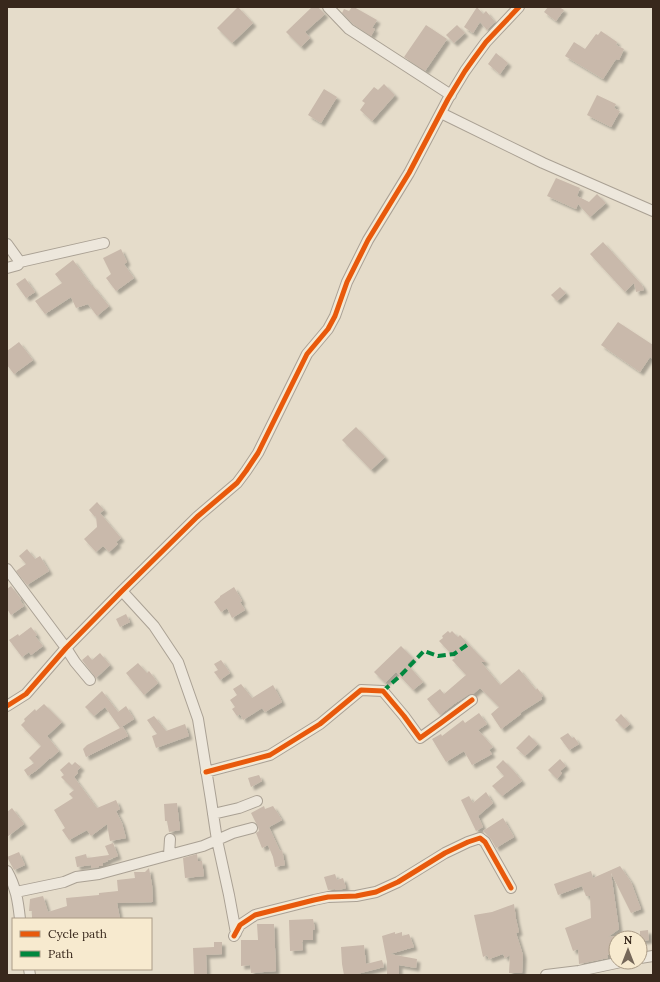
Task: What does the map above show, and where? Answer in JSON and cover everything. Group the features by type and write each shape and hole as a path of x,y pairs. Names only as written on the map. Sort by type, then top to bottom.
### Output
{"street":[{"path":"328,7 349,29 451,95"},
{"path":"7,706 26,694 66,648 122,590 197,517 237,483 246,471 258,453 307,354 332,322 347,282 368,240 409,173 465,71 482,47 519,7"},
{"path":"441,113 543,163 653,211"},
{"path":"7,268 18,265 20,262 104,243"},
{"path":"7,244 20,262"},
{"path":"7,568 75,662 90,680"},
{"path":"122,590 154,626 178,662 198,719 217,840 235,934 240,925 255,915 328,897 356,896 376,892 398,882 444,854 468,842 480,838 484,842 511,888"},
{"path":"206,772 270,755 320,724 361,690 383,691 420,738 472,700"},
{"path":"213,814 239,808 256,801"},
{"path":"16,892 64,882 76,877 98,874 203,846 233,833 252,828"},
{"path":"169,855 170,839"},
{"path":"7,871 14,884 18,899 20,918"},
{"path":"546,975 579,971 608,965"}],"building":[{"path":"238,7 253,23 232,43 217,28"},
{"path":"312,7 318,7 325,14 305,32 310,38 301,47 286,32"},
{"path":"352,7 377,20 372,28 375,29 371,36 353,24 342,13 344,9 349,11"},
{"path":"477,7 483,14 486,11 495,22 487,30 480,22 473,33 464,27"},
{"path":"548,7 559,7 564,10 556,21 544,12"},
{"path":"426,25 447,39 425,71 404,57"},
{"path":"457,25 465,33 454,43 446,35"},
{"path":"601,31 617,42 616,45 624,49 619,60 616,59 603,79 565,56 574,42 585,49 596,34 598,35"},
{"path":"496,53 508,63 500,74 488,64"},
{"path":"384,84 395,95 372,121 360,110 365,103 362,101 374,87 378,90"},
{"path":"324,89 337,97 321,123 308,115"},
{"path":"597,95 616,104 614,108 620,111 611,127 587,115"},
{"path":"556,178 580,188 577,196 589,202 597,194 606,203 590,217 578,204 576,209 547,196"},
{"path":"603,242 642,285 644,290 636,292 634,283 625,292 590,254"},
{"path":"121,249 127,262 124,264 134,278 116,291 106,278 111,274 103,258"},
{"path":"73,260 109,306 97,316 88,304 76,308 71,297 45,314 35,301 62,283 55,274"},
{"path":"25,278 35,292 26,298 16,284"},
{"path":"560,287 566,293 557,301 551,295"},
{"path":"618,322 653,345 653,359 650,357 640,372 601,345"},
{"path":"19,342 33,360 14,374 7,365 7,351"},
{"path":"356,427 385,457 371,470 342,440"},
{"path":"97,502 104,510 100,513 121,538 116,542 118,544 109,552 103,546 96,552 84,539 97,527 96,516 95,517 89,510"},
{"path":"27,549 35,559 40,556 49,571 27,585 16,571 26,564 19,556"},
{"path":"11,586 21,599 20,600 24,606 11,615 7,609 7,589"},
{"path":"234,587 245,610 232,618 227,608 221,612 214,602"},
{"path":"126,614 130,622 120,627 116,619"},
{"path":"31,627 37,635 35,636 43,646 31,655 29,652 22,657 9,640 18,634 19,636"},
{"path":"448,631 450,633 452,631 458,637 460,635 486,662 481,662 500,685 519,669 536,690 537,688 543,696 541,697 542,699 520,713 521,714 501,729 491,714 499,707 480,688 473,694 468,695 454,704 440,715 427,699 440,689 444,694 466,675 452,660 455,658 439,641"},
{"path":"401,646 413,658 407,664 423,682 413,690 396,672 385,683 374,672"},
{"path":"100,653 110,665 96,678 82,660 88,655 92,660"},
{"path":"221,660 230,673 220,680 214,672 218,670 214,664"},
{"path":"138,663 147,673 149,671 158,683 144,695 126,673"},
{"path":"241,684 252,698 273,685 282,702 265,712 262,708 243,720 240,714 237,716 232,709 235,707 230,700 237,695 233,689"},
{"path":"102,691 118,712 126,706 134,719 120,728 105,707 94,716 85,707"},
{"path":"44,704 62,722 47,736 59,751 28,776 24,770 34,763 29,758 41,746 21,725 25,721 24,719 35,709 36,711"},
{"path":"479,713 487,724 478,730 493,747 489,750 492,754 472,765 464,751 446,762 432,739 441,734 442,736 463,720 465,723"},
{"path":"621,714 630,724 624,729 615,720"},
{"path":"154,716 166,731 185,724 189,736 156,748 152,736 157,734 147,720"},
{"path":"123,727 128,736 86,757 83,749 87,745"},
{"path":"568,733 572,738 574,737 579,744 569,750 560,738"},
{"path":"529,735 538,744 525,756 516,748"},
{"path":"560,759 566,766 560,771 562,773 557,779 548,770"},
{"path":"503,760 522,781 502,796 492,786 504,776 496,767"},
{"path":"69,762 72,765 75,762 81,767 74,777 97,808 116,800 120,809 116,811 122,823 126,838 110,841 107,824 91,836 87,830 69,840 62,830 65,828 54,810 73,798 69,794 74,790 61,777 64,775 60,770"},
{"path":"259,775 262,781 251,787 248,778"},
{"path":"486,792 493,803 478,816 483,827 476,831 461,800 469,796 473,803"},
{"path":"177,803 180,830 169,832 167,821 165,821 164,804"},
{"path":"264,806 265,809 273,806 282,820 269,827 280,851 282,850 285,865 275,867 268,845 262,848 256,833 259,831 258,827 251,813"},
{"path":"12,808 24,824 7,837 7,812"},
{"path":"503,818 514,837 496,848 491,839 483,831"},
{"path":"113,843 118,856 103,863 103,866 91,868 91,865 77,867 75,857 86,854 87,858 109,855 105,846"},
{"path":"19,852 25,865 14,870 7,857"},
{"path":"197,854 198,861 202,861 204,876 185,878 183,858"},
{"path":"620,866 631,882 641,909 631,913 611,873 619,929 608,930 608,958 579,964 578,949 573,951 565,928 591,918 590,896 586,896 582,886 558,895 554,884 591,871 593,878"},
{"path":"149,868 153,902 117,903 120,918 32,918 32,911 29,911 30,899 43,896 48,912 67,906 66,898 99,895 99,893 118,891 117,880 135,878 134,872 145,872"},
{"path":"335,874 337,880 343,878 346,888 339,890 328,890 324,877"},
{"path":"514,904 519,932 516,933 523,955 522,973 509,973 510,955 505,958 503,954 489,959 487,955 483,957 474,915 492,912"},
{"path":"313,919 315,929 313,930 313,940 303,940 303,950 290,951 289,920"},
{"path":"257,924 274,924 276,971 251,973 250,965 241,966 241,940 258,940"},
{"path":"395,932 395,934 402,932 402,936 409,934 414,947 390,954 417,959 416,968 399,965 399,975 387,975 387,962 382,936"},
{"path":"214,942 222,942 222,954 206,955 207,975 194,975 193,948 214,947"},
{"path":"364,945 366,964 382,960 384,967 357,975 344,975 341,947"}],"marked path":[{"path":"383,691 424,651 438,656 454,654 467,645"}],"cycle path":[{"path":"7,706 26,694 66,648 122,591 197,517 237,483 246,471 258,453 307,354 328,329 335,316 347,282 368,240 409,173 448,99 465,71 486,42 519,7"},
{"path":"206,772 270,755 320,724 361,690 383,691 420,738 472,700"},
{"path":"234,936 240,925 255,915 328,897 356,896 376,892 398,882 445,853 480,838 485,842 511,888"}]}
